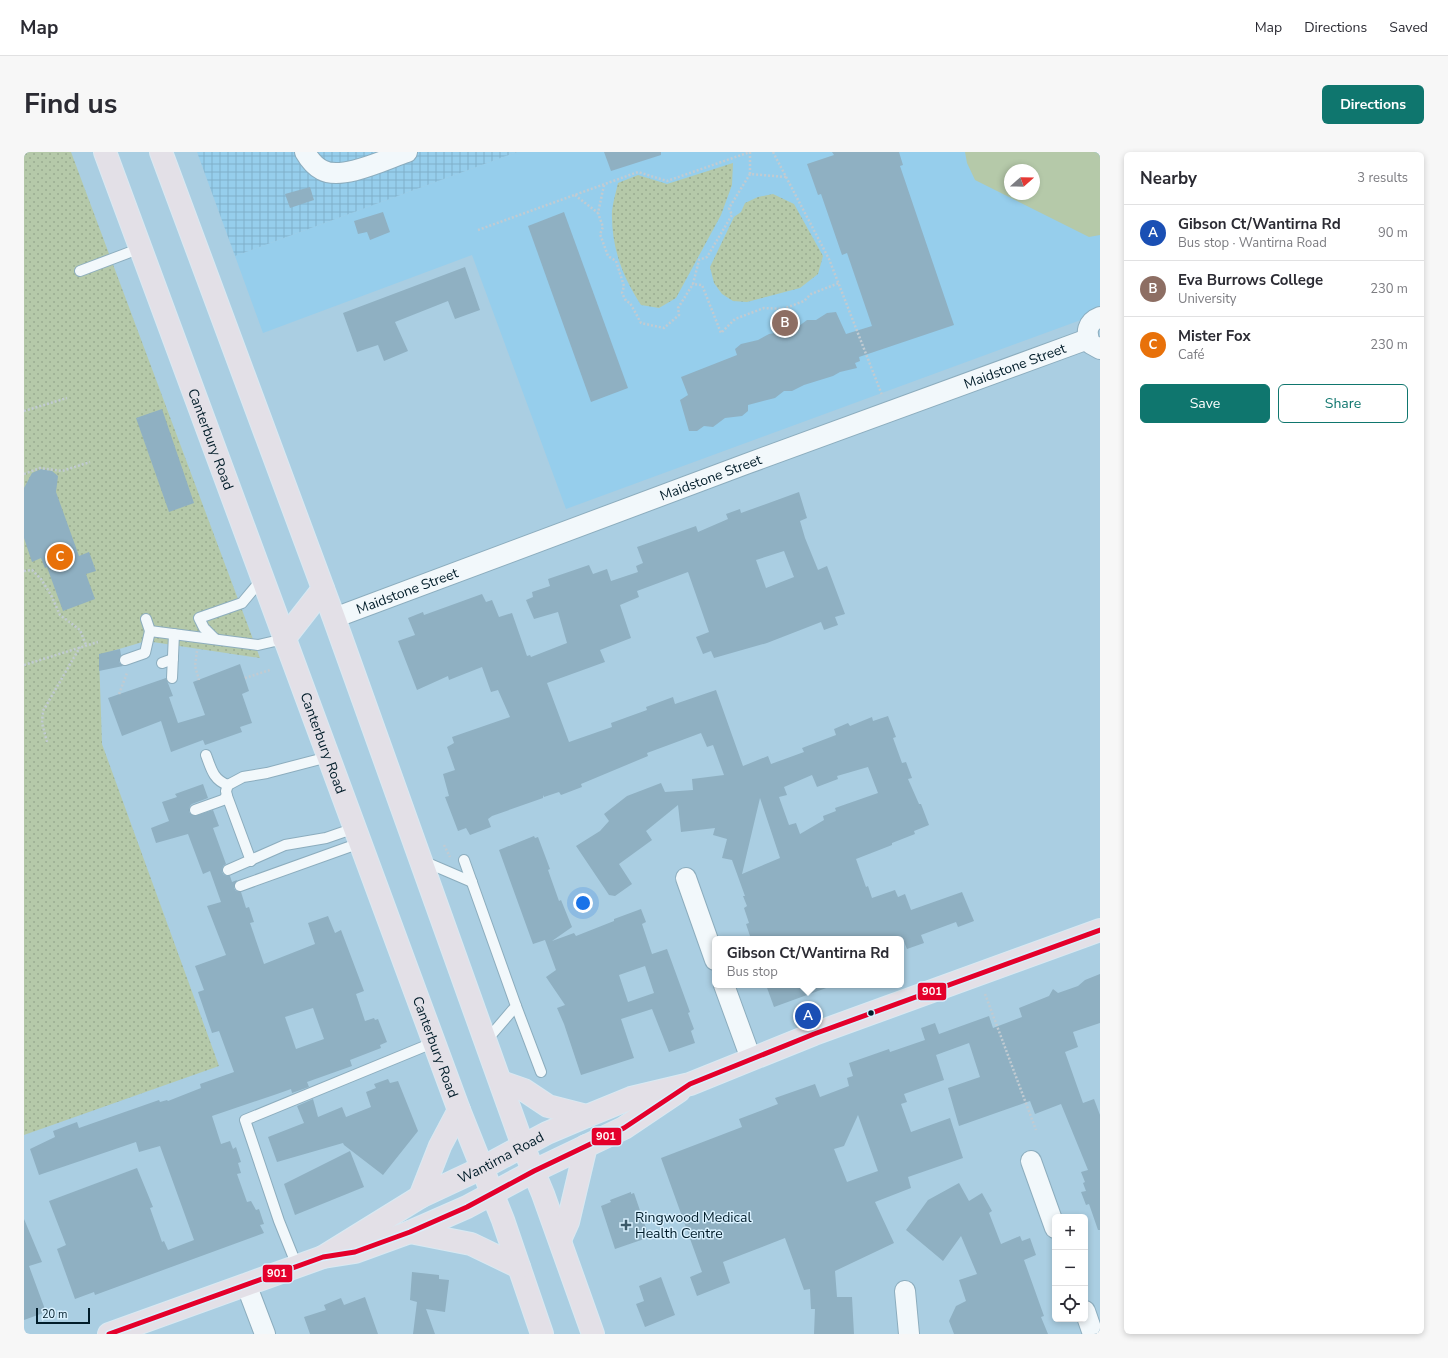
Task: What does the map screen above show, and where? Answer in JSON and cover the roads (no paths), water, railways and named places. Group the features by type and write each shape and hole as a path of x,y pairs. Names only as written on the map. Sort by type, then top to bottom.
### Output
{"main road":[{"name":"Canterbury Road","path":"106,152 284,639 460,1110 493,1194 542,1334"},
{"path":"161,152 334,618 593,1334"},
{"path":"284,639 323,589"},
{"name":"Wantirna Road","path":"323,1257 420,1197 482,1168 547,1133 587,1116 631,1098 690,1084 855,1019 1100,930"},
{"path":"501,1082 524,1090 548,1106 587,1116"},
{"name":"Wantirna Road","path":"109,1334 323,1257 355,1252 410,1232 493,1194 534,1171 624,1128 690,1084"},
{"path":"420,1197 440,1146 460,1110"},
{"path":"560,1240 568,1222 586,1146"},
{"path":"410,1232 471,1244 519,1266"}],"street":[{"path":"305,152 311,162 322,171 338,174 360,169 406,152"},
{"path":"1094,344 1088,326 1100,317"},
{"name":"Maidstone Street","path":"334,618 746,464 1094,344"},
{"path":"686,878 712,952"},
{"path":"725,988 751,1059"},
{"path":"1031,1161 1052,1220"},
{"path":"246,1284 265,1334"},
{"path":"905,1291 909,1334"},
{"path":"1088,1319 1094,1334"}],"lane":[{"path":"80,271 141,248"},
{"path":"215,639 204,628 199,618 242,603 262,579"},
{"path":"129,659 145,653 150,631 146,619"},
{"path":"150,631 258,645 284,639"},
{"path":"172,678 174,634"},
{"path":"162,663 173,659"},
{"path":"206,754 214,775 218,780 228,785"},
{"path":"251,861 227,796 226,791 228,785 243,777 267,773 328,757"},
{"path":"195,810 223,800 227,796"},
{"path":"228,870 285,845 326,838 357,835"},
{"path":"240,886 357,835"},
{"path":"464,860 516,1006 542,1072"},
{"path":"421,861 472,882"},
{"path":"486,1041 516,1006"},
{"path":"297,1266 279,1221 245,1120 435,1042"}],"place":[{"name":"Eva Burrows College","path":"785,323"},
{"name":"Mister Fox","path":"60,557"},
{"name":"Gibson Ct/Wantirna Rd","path":"808,1016"},
{"name":"Ringwood Medical Health Centre","path":"626,1225"}]}
